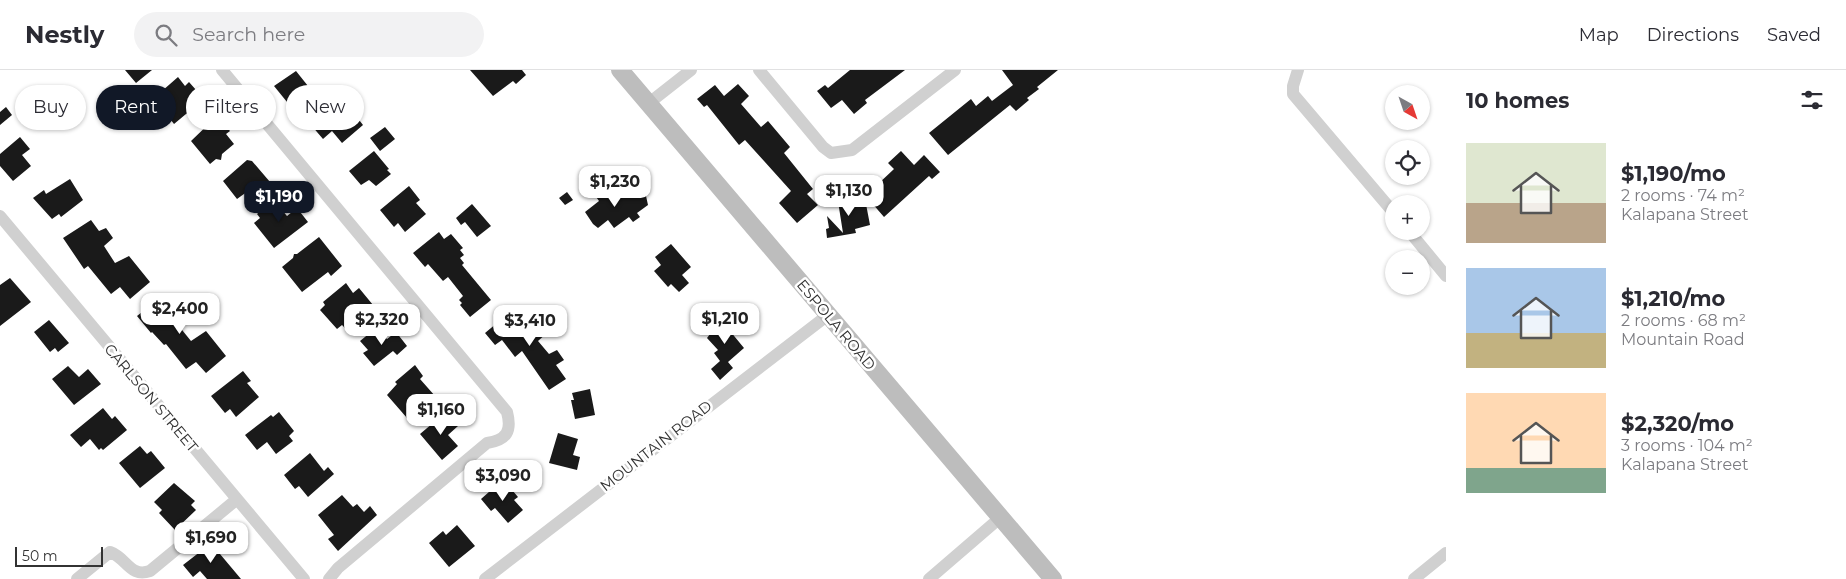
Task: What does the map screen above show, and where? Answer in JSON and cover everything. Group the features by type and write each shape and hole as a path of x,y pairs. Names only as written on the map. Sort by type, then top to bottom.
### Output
{"main road":[{"name":"ESPOLA ROAD","path":"620,70 1053,579"}],"street":[{"path":"222,70 506,412 510,424 506,435 498,441 487,443 338,568 329,579"},
{"path":"649,103 692,70"},
{"path":"759,70 823,147 832,153 852,150 858,146 955,70"},
{"path":"1298,70 1293,86 1293,94 1385,203"},
{"name":"CARLSON STREET","path":"0,216 304,579"},
{"path":"1416,240 1446,276"},
{"name":"MOUNTAIN ROAD","path":"485,579 828,315"},
{"path":"77,579 110,552 118,555 133,571 142,574 150,570 236,500"},
{"path":"929,579 1001,517"},
{"path":"1414,579 1446,554"}],"building":[{"path":"125,70 152,70 136,83"},
{"path":"470,70 522,70 526,75 516,84 513,81 493,96"},
{"path":"850,70 905,70 865,100 867,103 854,114 842,100 831,108 817,91 825,85 828,88"},
{"path":"1002,70 1058,70 1037,87 1039,89 1027,98 1029,100 1016,111 1010,105 948,155 929,133 971,99 976,106 988,96 992,101 1013,85"},
{"path":"296,71 307,85 286,85 286,101 275,85"},
{"path":"178,77 186,85 186,114 176,122 176,85 169,85"},
{"path":"738,84 749,96 741,104 761,127 768,121 790,147 784,153 813,189 807,194 818,205 797,223 779,203 791,191 745,140 739,145 707,105 704,107 697,99 715,85 724,96"},
{"path":"6,107 12,115 0,125 0,112"},
{"path":"385,127 395,139 380,151 370,138"},
{"path":"202,130 229,130 226,134 234,144 222,154 221,160 216,159 210,164 191,141"},
{"path":"315,130 357,130 342,143 332,131 323,139"},
{"path":"20,137 30,149 22,155 31,166 13,181 0,166 0,154"},
{"path":"374,151 391,174 376,186 369,180 361,185 349,171"},
{"path":"901,151 914,165 924,155 940,172 932,179 929,176 884,217 871,202 882,191 877,185 894,169 888,163"},
{"path":"247,160 252,161 270,182 263,188 261,186 257,189 255,186 237,199 223,181"},
{"path":"70,179 83,200 61,217 59,214 52,219 33,198 44,190 46,194"},
{"path":"606,185 616,196 632,198 638,193 646,196 648,205 637,213 640,217 633,222 629,217 614,228 608,220 598,228 593,224 585,212 599,201 594,194"},
{"path":"409,186 420,200 416,203 426,214 405,232 398,223 394,227 380,210"},
{"path":"567,192 573,200 565,205 559,198"},
{"path":"855,193 857,205 866,204 870,225 855,229 856,233 827,238 826,229 829,228 827,216 843,233 837,195"},
{"path":"273,200 287,216 297,208 308,222 274,248 254,223 260,218 257,214"},
{"path":"472,204 491,226 477,237 465,222 461,225 456,218"},
{"path":"91,220 99,231 106,228 113,238 104,246 115,263 129,256 150,282 130,299 120,287 111,294 88,266 84,269 63,238"},
{"path":"439,232 444,239 451,234 463,248 460,250 464,255 460,258 464,263 462,265 491,300 470,317 460,305 462,303 459,300 463,296 448,277 443,281 428,264 425,267 413,253"},
{"path":"319,237 342,266 331,276 328,272 302,292 282,267 293,258 294,254 297,254"},
{"path":"671,244 691,267 682,275 689,283 679,292 671,284 668,287 654,271 661,265 655,257"},
{"path":"10,278 31,302 0,326 0,285"},
{"path":"346,283 353,293 359,288 373,305 345,328 342,325 337,329 320,310 325,305 323,302"},
{"path":"166,293 187,318 178,325 191,341 206,331 226,356 206,373 196,362 186,369 166,344 164,345 151,333 137,316"},
{"path":"531,312 547,333 538,341 549,354 557,350 564,360 556,365 566,379 549,390 522,351 515,357 502,340 495,345 485,333 503,318 512,328"},
{"path":"729,313 739,324 730,331 744,348 728,362 733,368 720,380 711,369 720,361 714,353 718,350 707,338 719,322"},
{"path":"49,320 69,343 58,352 55,348 50,352 34,332"},
{"path":"376,328 387,339 396,332 407,346 397,355 393,351 374,366 363,353 368,350 360,341"},
{"path":"415,365 423,376 420,379 435,396 407,418 387,395 397,384 395,382"},
{"path":"68,366 79,377 88,369 101,384 74,405 52,379"},
{"path":"243,371 251,381 247,383 259,397 236,417 230,409 225,413 211,396"},
{"path":"590,389 595,415 575,419 571,400 574,400 572,393"},
{"path":"103,408 112,419 115,416 127,430 103,450 101,448 99,450 90,439 81,447 70,435"},
{"path":"279,412 294,431 289,436 293,441 276,454 267,442 257,450 245,435 271,415 273,417"},
{"path":"446,412 458,426 448,435 458,446 442,460 420,434"},
{"path":"558,433 578,439 573,455 580,457 577,470 549,463"},
{"path":"140,446 147,454 151,451 165,468 140,488 119,463"},
{"path":"310,453 324,471 328,467 334,474 308,497 299,486 295,489 284,475"},
{"path":"174,483 195,501 191,505 196,510 175,530 159,513 162,510 154,502"},
{"path":"506,483 518,497 514,500 523,510 508,523 495,508 491,511 481,499 498,484 501,488"},
{"path":"342,495 353,507 357,504 364,512 370,506 377,515 338,551 328,539 334,535 318,515"},
{"path":"457,525 475,546 449,567 429,543 443,531 446,535"},
{"path":"214,541 223,552 220,554 241,579 207,579 200,571 193,577 183,565"}]}
